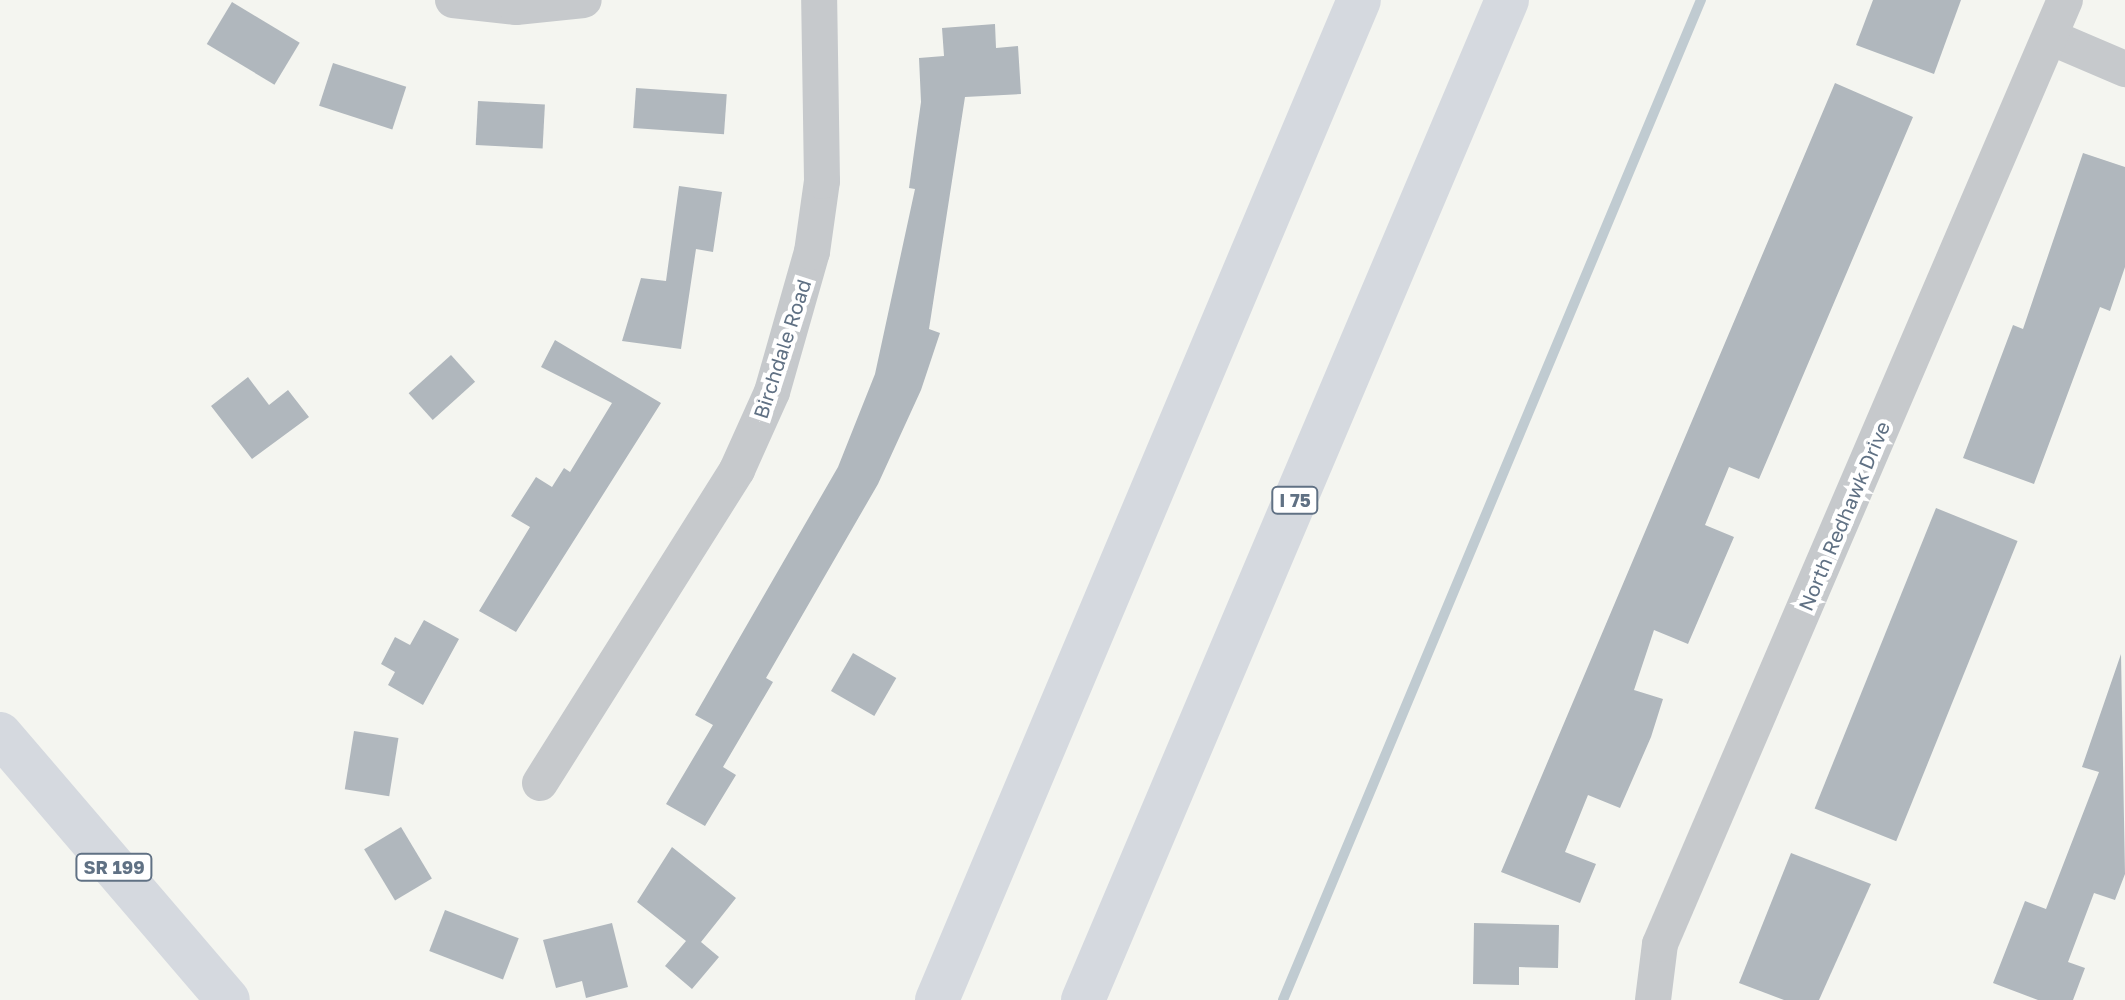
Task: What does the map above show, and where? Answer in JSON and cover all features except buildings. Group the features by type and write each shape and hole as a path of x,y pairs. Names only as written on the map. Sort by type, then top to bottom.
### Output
{"main road":[{"path":"937,1000 1359,0"},
{"name":"I 75","path":"1083,1000 1507,0"},
{"name":"SR 199","path":"0,734 228,1000"}],"street":[{"path":"453,0 516,7 584,0"},
{"name":"Birchdale Road","path":"540,783 737,470 772,392 812,252 822,181 819,0"},
{"name":"North Redhawk Drive","path":"1653,1000 1660,944 2065,0"},
{"path":"2050,37 2125,69"}],"waterway":[{"path":"1283,1000 1701,0"}]}
